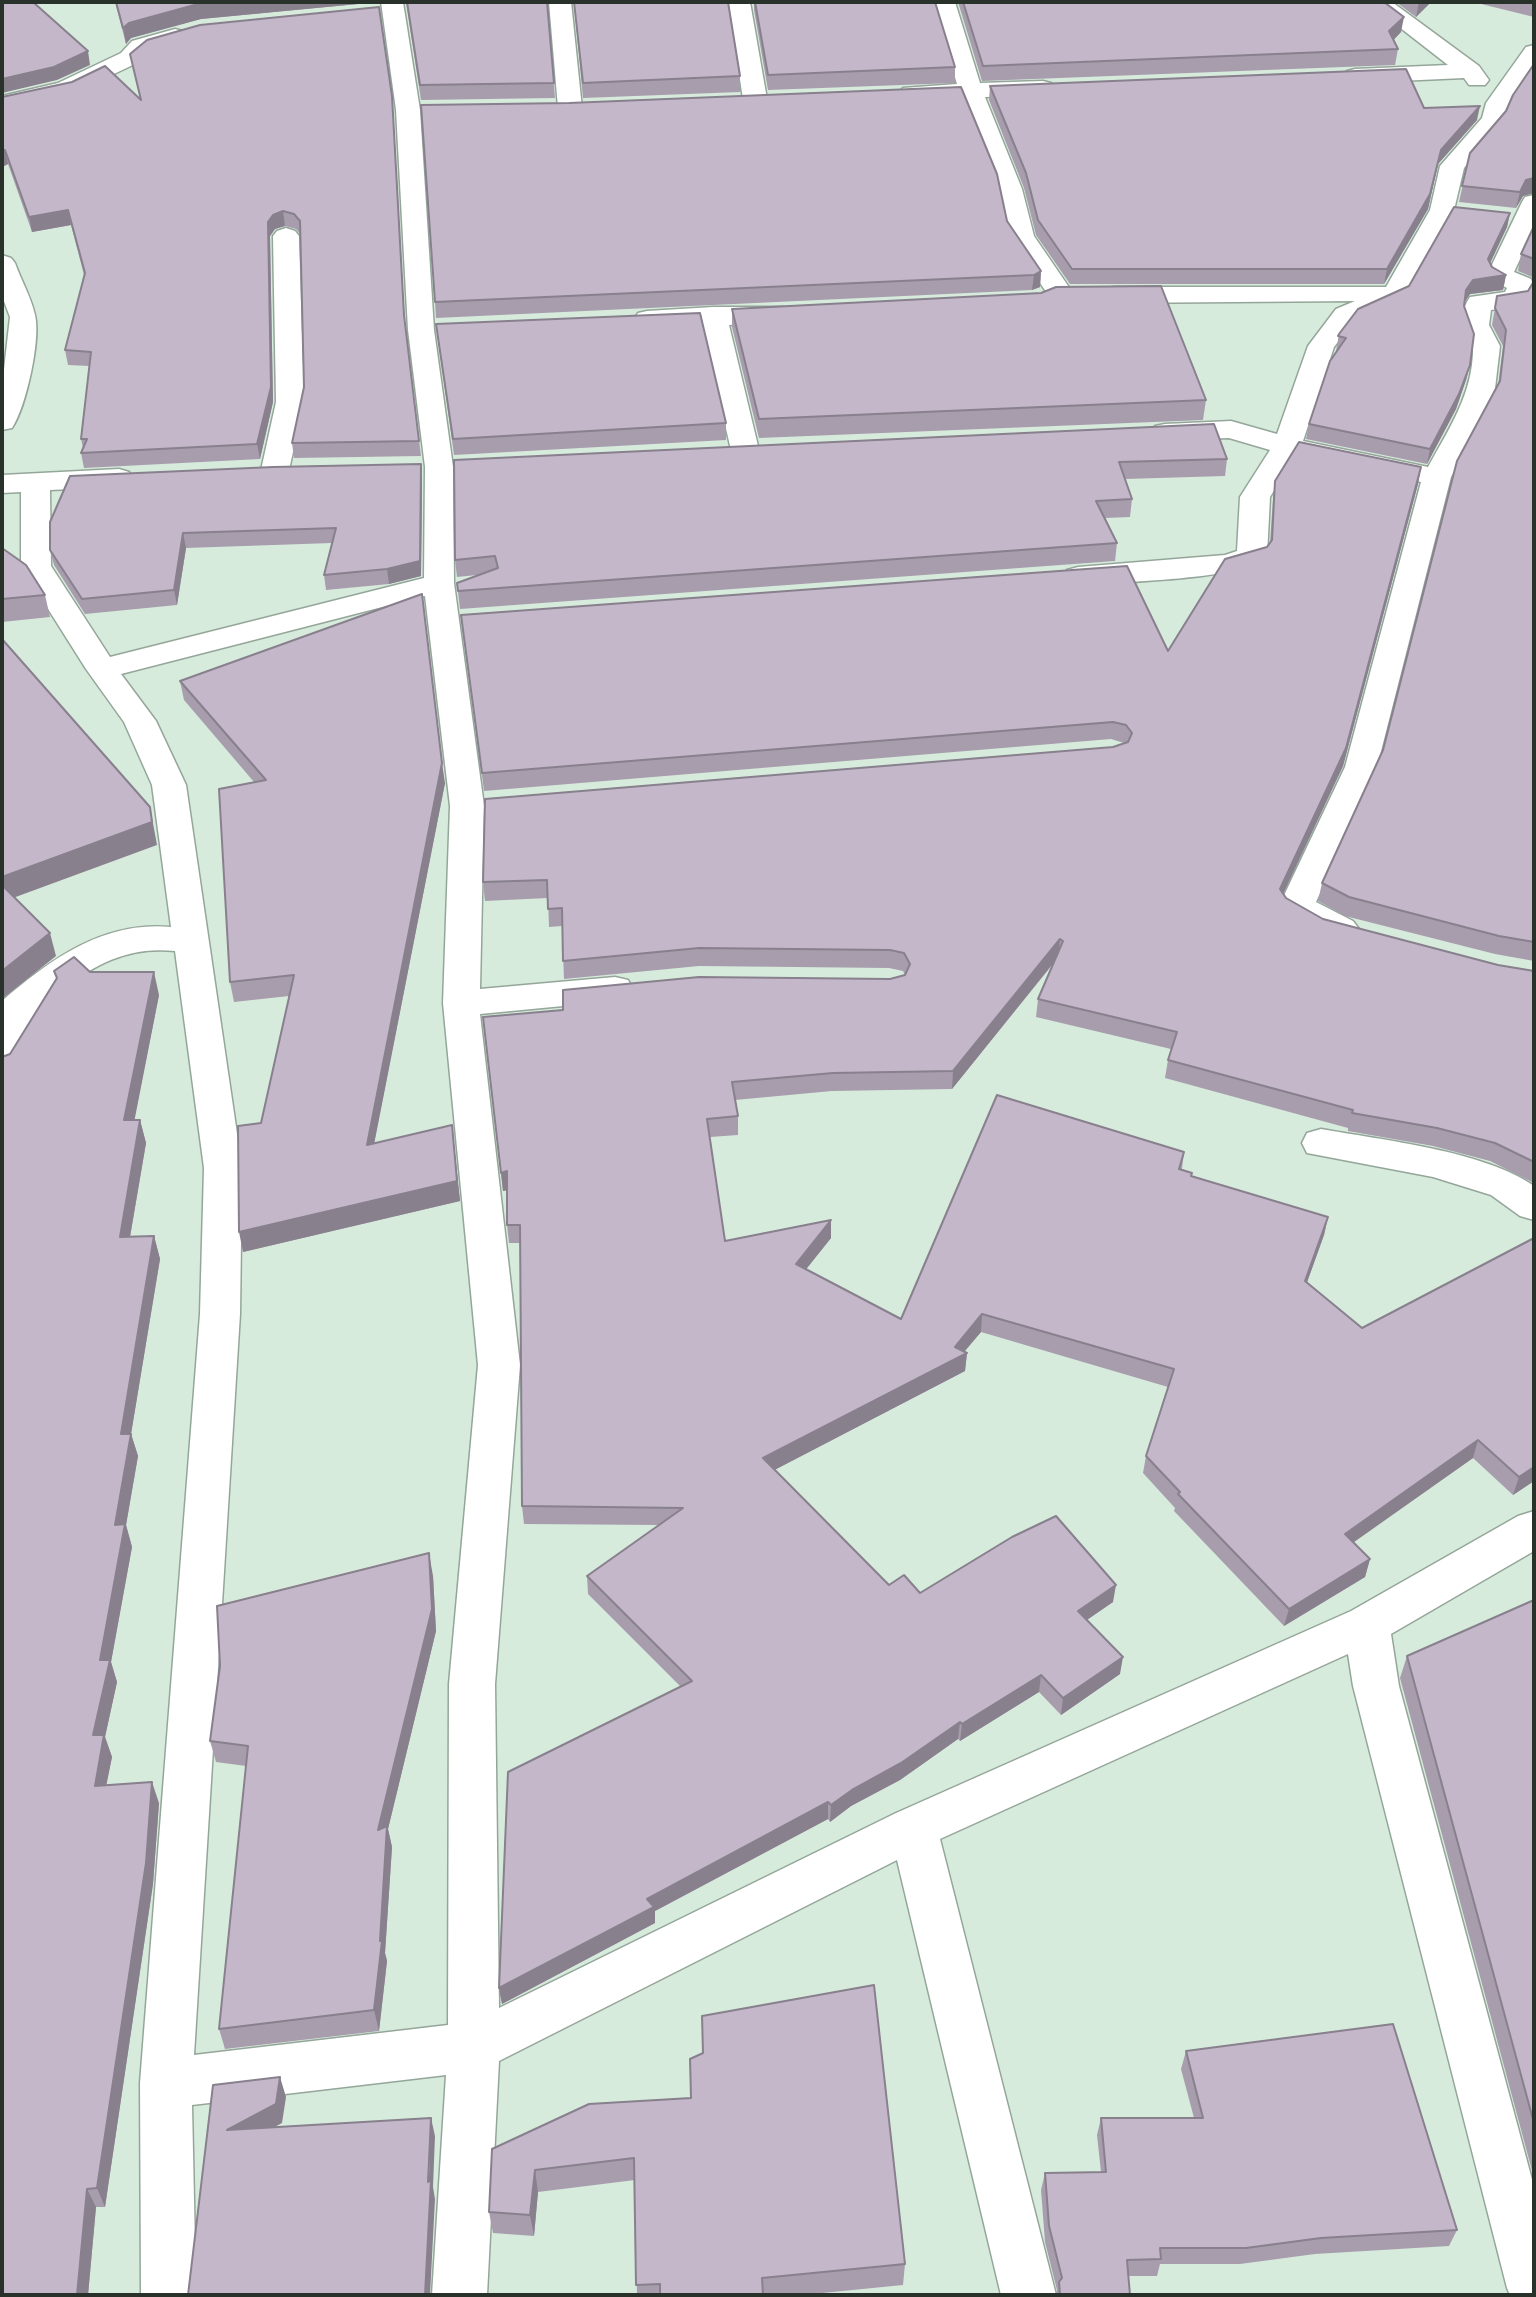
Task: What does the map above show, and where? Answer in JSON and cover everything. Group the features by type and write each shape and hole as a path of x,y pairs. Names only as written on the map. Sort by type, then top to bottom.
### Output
{"street":[{"path":"561,2 570,108"},
{"path":"738,2 755,99"},
{"path":"944,2 971,91 1010,189 1021,236 1051,298 1395,293"},
{"path":"1378,2 1471,71 1497,103"},
{"path":"384,8 422,110 440,467 439,583 458,621 481,805 461,1003 499,1365 472,1684 474,2048 460,2295"},
{"path":"2,103 66,88 129,58 140,46 201,29"},
{"path":"1050,578 1229,564 1252,556 1255,497 1287,446 1321,346 1345,315 1395,293 1454,211 1452,166 1493,120 1497,103 1534,52"},
{"path":"1332,77 1471,71"},
{"path":"888,94 1068,87"},
{"path":"730,101 782,98"},
{"path":"543,109 597,107"},
{"path":"1373,937 1332,927 1296,906 1361,767 1437,477 1480,397 1487,346 1476,325 1479,303 1515,299 1522,285 1500,275 1521,213"},
{"path":"275,470 290,402 286,236"},
{"path":"2,263 23,317 17,383 2,422"},
{"path":"616,320 804,314"},
{"path":"713,315 745,450"},
{"path":"1134,433 1231,429 1287,446 1437,477"},
{"path":"2,484 142,476"},
{"path":"36,481 36,566 102,669 140,720 169,785 223,1167 220,1314 166,2083 168,2295"},
{"path":"102,669 439,583"},
{"path":"2,1021 60,971 111,943 159,936 190,941"},
{"path":"2,1067 60,971"},
{"path":"461,1003 646,986"},
{"path":"1321,1143 1435,1163 1505,1185 1534,1206"},
{"path":"166,2083 474,2048 913,1828 1367,1625 1534,1529"},
{"path":"1367,1625 1376,1686 1534,2288"},
{"path":"913,1828 1030,2295"}],"building":[{"path":"2,2 33,2 88,51 54,67 2,79"},
{"path":"116,2 225,2 198,4 129,23 123,28"},
{"path":"407,2 547,2 554,83 420,85"},
{"path":"574,2 728,2 740,76 583,83"},
{"path":"755,2 935,2 955,67 768,75"},
{"path":"963,2 1384,2 1404,17 1389,31 1398,49 983,66"},
{"path":"379,7 392,96 404,315 419,441 292,443 304,387 300,221 294,214 283,211 273,215 268,222 271,387 257,444 81,453 87,439 81,439 91,352 65,350 85,273 68,210 29,217 5,150 2,151 2,97 72,82 105,66 141,100 130,54 147,40 200,25"},
{"path":"1534,64 1534,178 1526,180 1520,192 1462,186 1470,153 1506,111 1513,95"},
{"path":"1406,69 1424,108 1480,106 1441,150 1430,194 1387,269 1072,269 1038,220 1026,173 990,86"},
{"path":"961,87 997,174 1007,221 1041,271 1034,275 435,302 421,105 569,103"},
{"path":"1454,207 1510,213 1488,259 1492,267 1506,275 1473,280 1466,290 1464,306 1474,334 1470,365 1459,394 1430,449 1309,424 1330,361 1346,338 1338,336 1339,334 1358,309 1409,286"},
{"path":"1534,226 1534,259 1521,254"},
{"path":"1534,281 1534,942 1499,936 1349,897 1322,883 1383,750 1457,461 1500,381 1506,330 1495,308 1497,296 1528,291"},
{"path":"1161,286 1206,400 759,419 732,309 1041,293 1056,287"},
{"path":"700,313 726,423 453,439 436,324"},
{"path":"1214,424 1227,459 1119,462 1132,499 1096,501 1117,543 458,591 457,583 498,568 495,556 455,560 454,460"},
{"path":"1299,442 1421,467 1346,748 1280,889 1286,898 1323,919 1498,965 1534,971 1534,1162 1495,1143 1437,1128 1352,1113 1353,1110 1168,1060 1177,1032 1038,999 1063,941 1060,939 953,1071 833,1073 732,1082 738,1116 707,1119 725,1241 831,1220 796,1264 901,1319 997,1095 1184,1152 1179,1169 1192,1173 1191,1176 1328,1217 1305,1281 1362,1328 1534,1238 1534,1467 1519,1477 1478,1440 1345,1534 1370,1559 1289,1609 1178,1494 1180,1492 1146,1456 1174,1369 982,1314 955,1347 967,1353 763,1458 889,1585 904,1575 920,1593 1012,1537 1056,1516 1116,1585 1078,1611 1123,1657 1063,1698 1041,1675 962,1724 960,1722 901,1763 831,1805 828,1802 647,1899 654,1907 499,1988 508,1772 692,1681 587,1576 683,1508 522,1506 520,1225 507,1225 507,1171 501,1173 483,1017 563,1010 563,990 699,977 890,979 905,975 910,964 904,953 890,950 699,948 563,961 562,908 548,909 547,880 483,882 485,799 1113,747 1128,742 1132,733 1126,725 1113,722 482,773 461,615 1127,566 1168,651 1225,559 1267,547 1272,540 1275,481"},
{"path":"421,464 420,561 387,569 324,575 336,528 183,533 174,590 82,599 50,550 50,522 70,476"},
{"path":"2,548 26,565 45,595 2,599"},
{"path":"422,594 442,763 367,1145 452,1125 457,1181 239,1232 238,1126 261,1123 294,975 230,982 219,789 266,780 180,681"},
{"path":"2,639 150,807 152,822 2,877"},
{"path":"2,885 50,933 2,971"},
{"path":"74,957 90,972 154,972 124,1120 140,1120 120,1237 154,1236 121,1434 131,1434 115,1525 125,1524 100,1660 110,1660 93,1735 104,1735 95,1786 152,1782 146,1863 97,2188 87,2189 77,2295 2,2295 2,1057 10,1054 57,978 54,971"},
{"path":"429,1553 432,1609 378,1830 387,1826 382,1941 374,2010 219,2029 248,1746 210,1741 220,1666 217,1606"},
{"path":"1534,1600 1534,2123 1407,1656"},
{"path":"874,1985 905,2264 762,2278 763,2295 660,2295 660,2284 636,2285 634,2158 535,2170 530,2215 489,2212 492,2149 589,2104 691,2098 690,2059 703,2053 702,2016"},
{"path":"1393,2024 1457,2230 1321,2238 1246,2248 1160,2248 1161,2259 1127,2260 1130,2295 1060,2295 1059,2282 1062,2278 1049,2226 1045,2173 1106,2172 1101,2118 1203,2118 1186,2051"},
{"path":"280,2077 276,2104 227,2130 431,2118 428,2182 431,2180 425,2295 188,2295 213,2085"}]}
